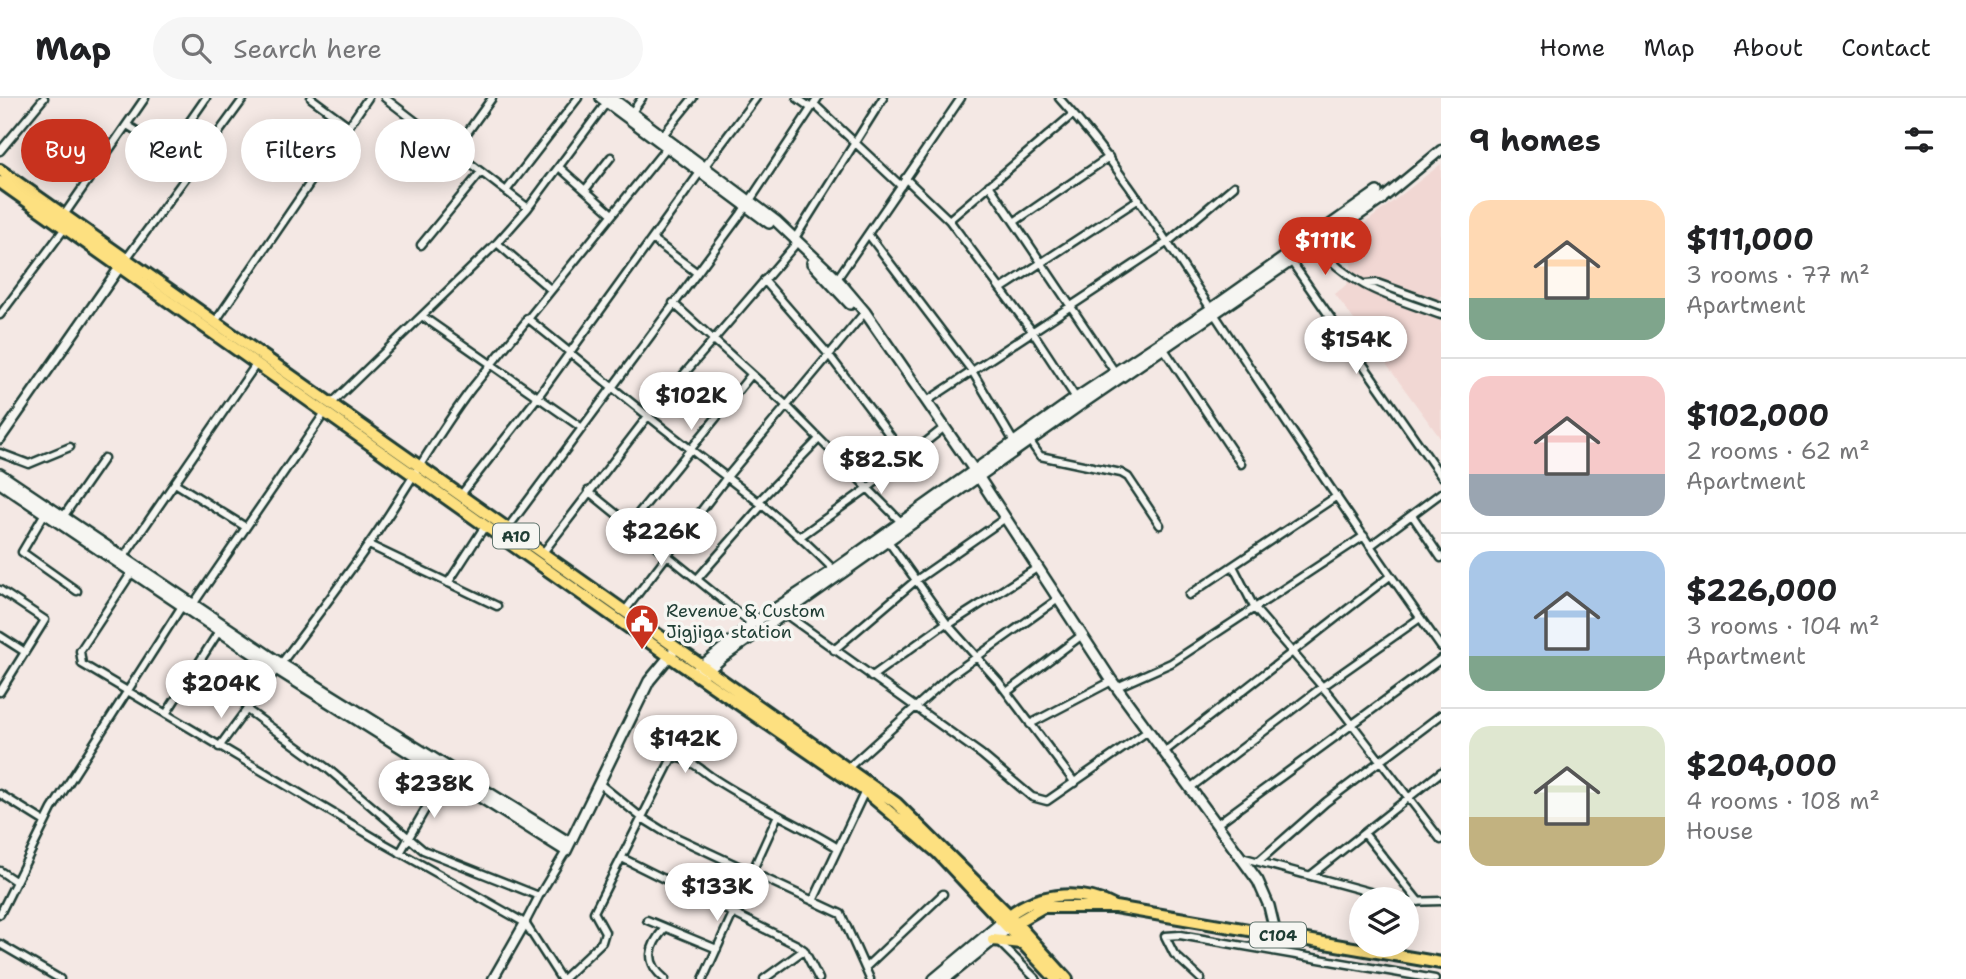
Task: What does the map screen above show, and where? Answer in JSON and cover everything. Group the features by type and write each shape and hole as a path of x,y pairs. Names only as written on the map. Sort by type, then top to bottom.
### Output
{"highway":[{"name":"A10","path":"0,170 64,215 123,263 257,363 329,407"},
{"name":"A10","path":"0,182 65,228 215,322 485,526 701,672 865,791 937,853 1067,979"},
{"name":"A10","path":"418,473 460,496 507,529 624,612 672,652"},
{"name":"A10","path":"701,672 848,768 918,822 1056,979"},
{"name":"C104","path":"1008,922 1042,898 1080,895 1100,899 1115,907 1441,964"},
{"path":"995,940 1022,943"}],"main road":[{"path":"607,99 632,112 663,135 748,202 837,279 927,401 1115,684 1241,857 1264,893 1276,934"},
{"path":"607,99 667,147 703,169"},
{"path":"701,672 888,541 1014,442 1076,398 1164,349 1379,195"},
{"path":"701,672 752,624 901,522 1029,440 1117,376 1291,261 1313,240"},
{"path":"794,242 863,315 974,474"},
{"path":"0,474 278,666 445,775 568,847"},
{"path":"0,483 219,631 568,847"},
{"path":"568,847 649,681 672,652"},
{"path":"944,979 995,940 1008,922"},
{"path":"934,979 1008,922"}],"street":[{"path":"131,119 145,98"},
{"path":"191,119 206,98"},
{"path":"0,439 123,263 244,98"},
{"path":"312,98 340,119"},
{"path":"354,119 368,98"},
{"path":"385,98 412,119"},
{"path":"475,122 492,98"},
{"path":"506,191 579,98"},
{"path":"632,112 642,98"},
{"path":"663,135 693,98"},
{"path":"460,496 537,398 756,98"},
{"path":"797,98 815,103 901,186"},
{"path":"542,554 648,416 794,242 883,98"},
{"path":"837,279 961,98"},
{"path":"1059,98 1109,157 1139,199 1390,576 1441,647"},
{"path":"0,151 42,99"},
{"path":"192,606 244,526 329,407 497,243 528,208 607,99"},
{"path":"507,529 748,202 815,103"},
{"path":"950,220 1073,114"},
{"path":"64,215 125,128"},
{"path":"219,747 369,545 418,473 443,427 489,365 667,147"},
{"path":"1379,195 1441,150"},
{"path":"585,190 611,157"},
{"path":"1014,222 1109,157"},
{"path":"475,167 528,208"},
{"path":"559,167 612,214"},
{"path":"421,245 481,172"},
{"path":"905,178 950,220 1032,331 1076,398"},
{"path":"215,322 311,182"},
{"path":"989,185 1117,376"},
{"path":"927,401 1168,242 1234,186"},
{"path":"1001,289 1139,199"},
{"path":"0,315 65,228"},
{"path":"868,234 972,370 1014,442"},
{"path":"652,239 696,272"},
{"path":"1313,240 1333,267 1374,291 1441,315"},
{"path":"497,243 550,289"},
{"path":"1291,261 1441,476"},
{"path":"764,280 829,355 907,458"},
{"path":"1366,284 1377,283 1441,306"},
{"path":"673,303 787,406 901,522"},
{"path":"624,612 665,554 863,315"},
{"path":"422,316 582,428"},
{"path":"527,318 648,416 761,502 801,536 834,570"},
{"path":"1164,349 1241,464"},
{"path":"123,558 257,363"},
{"path":"629,525 689,447 751,375"},
{"path":"801,536 868,488 941,430"},
{"path":"698,578 761,502 819,439"},
{"path":"1029,440 1040,456 1121,473 1128,477 1160,525"},
{"path":"0,453 29,464 70,447"},
{"path":"63,517 104,457"},
{"path":"175,483 244,526"},
{"path":"588,491 752,624"},
{"path":"1370,546 1441,493"},
{"path":"1189,595 1337,496"},
{"path":"45,513 22,552 77,591"},
{"path":"1412,515 1441,558"},
{"path":"834,650 915,581 1004,519"},
{"path":"448,583 485,526"},
{"path":"1030,724 1115,684 1171,663 1364,536"},
{"path":"888,541 947,624 1007,692 1075,783"},
{"path":"369,545 497,606"},
{"path":"1233,566 1255,609 1352,723 1438,830 1441,840"},
{"path":"871,677 947,624 1037,568"},
{"path":"132,572 78,656 82,664 400,853 525,922 562,979 602,943 605,932 594,912 672,758 678,757 760,808 838,848"},
{"path":"1164,751 1390,576"},
{"path":"0,590 45,620 0,692"},
{"path":"848,768 913,708 976,656 1058,598"},
{"path":"0,914 45,822 182,606"},
{"path":"784,613 913,708 981,754 1032,797 1047,801 1149,731"},
{"path":"1190,788 1322,687 1420,618"},
{"path":"166,714 219,631"},
{"path":"1007,692 1082,635"},
{"path":"0,636 25,652"},
{"path":"1217,824 1441,659"},
{"path":"246,709 328,769 407,837 434,855 539,896"},
{"path":"1258,860 1380,760 1441,715"},
{"path":"1311,875 1441,772"},
{"path":"400,853 445,775"},
{"path":"600,784 642,818 841,914 870,979"},
{"path":"814,899 865,791"},
{"path":"0,794 45,822"},
{"path":"703,979 778,815"},
{"path":"1364,833 1407,887"},
{"path":"493,979 568,847"},
{"path":"1241,857 1353,887"},
{"path":"622,858 804,950 819,979"},
{"path":"0,871 15,881"},
{"path":"866,967 943,894"},
{"path":"1419,902 1441,901"},
{"path":"647,920 717,949"},
{"path":"665,928 649,950 650,958 665,979"},
{"path":"1201,979 1174,954 1165,936 1180,935 1435,979"},
{"path":"995,940 1036,979"},
{"path":"0,944 60,979"},
{"path":"764,979 804,950"},
{"path":"1395,979 1402,974"}],"shaded area":[{"path":"1441,164 1441,439 1335,294 1347,284 1352,270 1346,238"}],"place":[{"name":"Revenue & Custom Jigjiga station","path":"642,651"}]}
